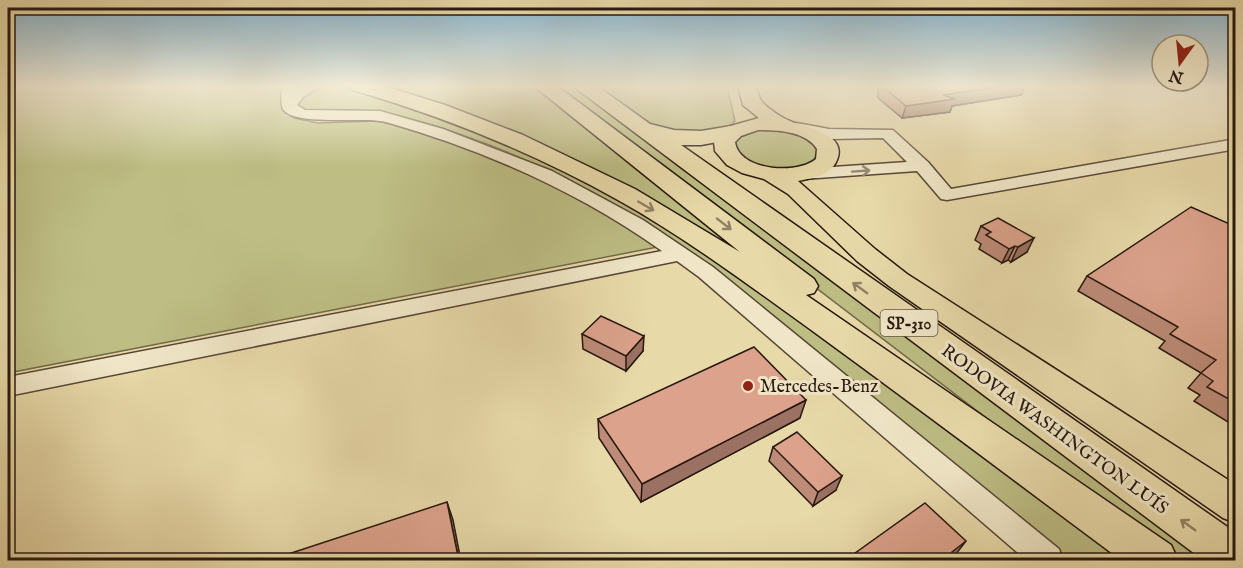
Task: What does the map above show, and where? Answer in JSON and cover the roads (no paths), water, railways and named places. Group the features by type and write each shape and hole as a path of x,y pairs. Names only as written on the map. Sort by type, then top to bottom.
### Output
{"highway":[{"path":"440,113 512,140 572,167 659,213 745,268 861,349 1157,561"},
{"name":"RODOVIA WASHINGTON LUÍS","path":"578,113 1157,561"},
{"name":"RODOVIA WASHINGTON LUÍS","path":"619,113 1236,559"},
{"path":"624,113 655,131 670,137 695,139 733,131"}],"main road":[{"path":"739,113 740,116 724,146 727,154 734,161 751,170 773,176 796,189 866,255 898,280 1236,506"},
{"path":"766,113 821,141 826,149 814,183 816,198 836,227"},
{"path":"733,131 756,124 789,126"},
{"path":"773,176 818,168"}],"street":[{"path":"299,113 393,118 492,152 588,197 636,224 706,272 1048,561"},
{"path":"789,126 829,134 887,133 922,166 947,195 1236,144"},
{"path":"818,168 841,147 879,133"},
{"path":"818,168 922,166"},
{"path":"8,387 681,254"}],"place":[{"name":"Mercedes-Benz","path":"748,386"}]}
